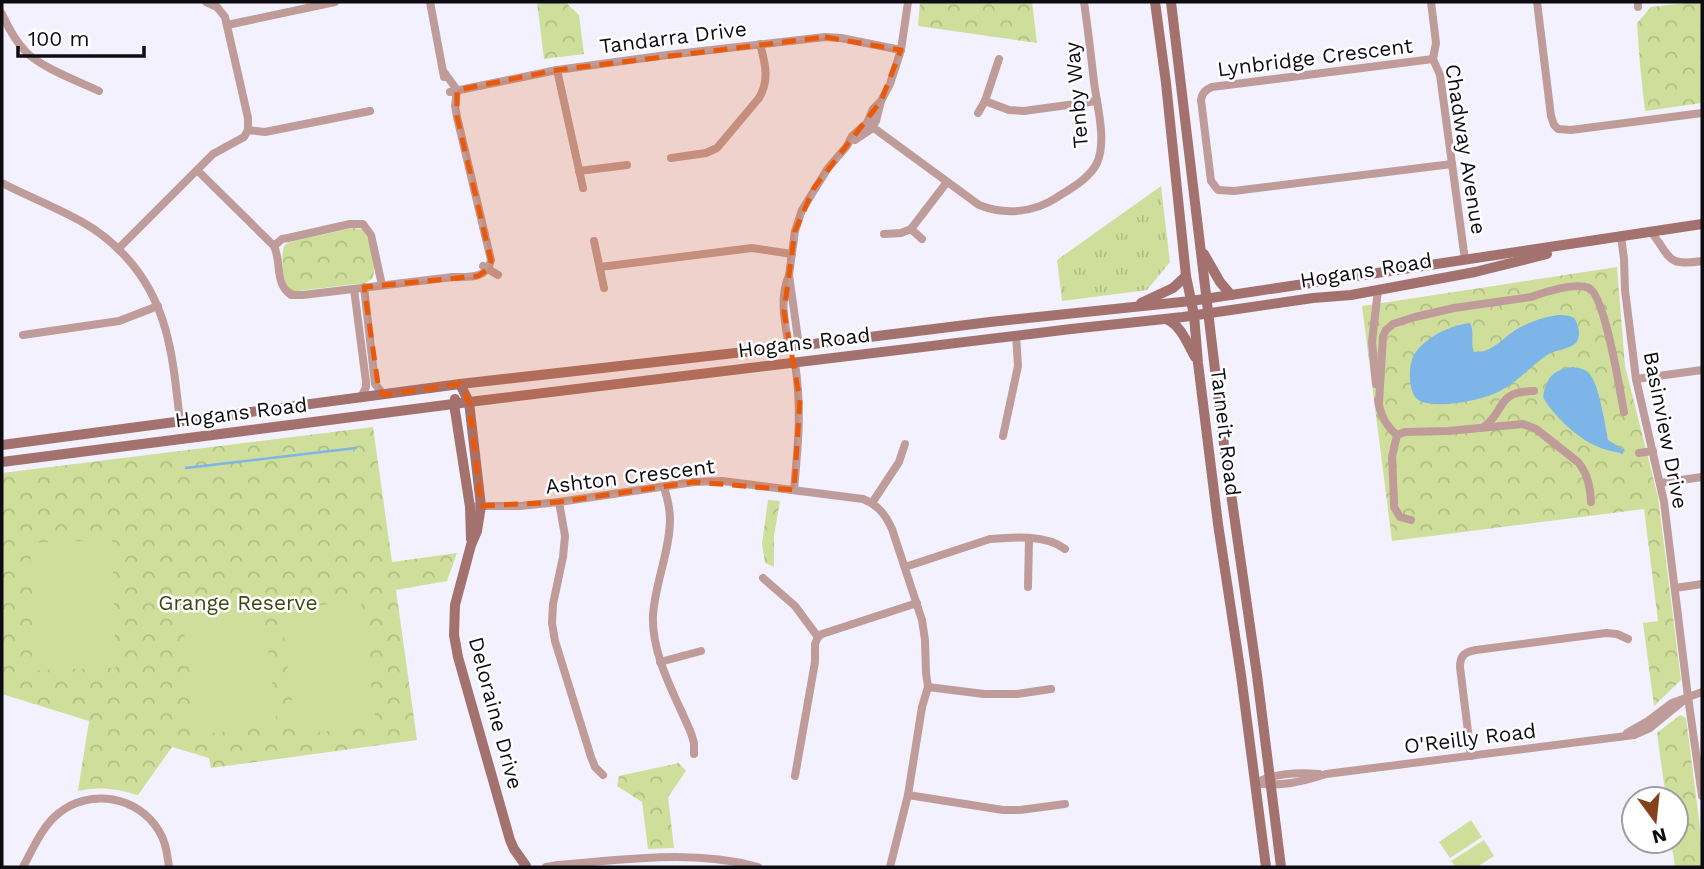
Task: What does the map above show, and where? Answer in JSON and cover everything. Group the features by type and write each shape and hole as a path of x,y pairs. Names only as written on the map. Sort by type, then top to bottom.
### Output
{"street":[{"path":"118,249 213,154 244,137 248,130 248,118 227,25 222,12 206,2"},
{"path":"227,25 335,2"},
{"path":"197,170 274,246 282,287 291,295 478,276 491,260 457,117 450,103 454,91 444,80 429,2"},
{"path":"794,490 800,400 794,347 784,312 784,288 789,275 795,230 802,210 828,168 852,136 870,125 873,109 881,101 890,84 901,50 908,2"},
{"name":"Tenby Way","path":"870,125 979,205 992,210 1008,211 1035,209 1054,200 1084,178 1096,165 1100,153 1097,101 1084,2"},
{"name":"Tarneit Road","path":"1155,2 1186,276 1194,315 1221,546 1266,867"},
{"name":"Tarneit Road","path":"1171,2 1224,445 1281,867"},
{"name":"Chadway Avenue","path":"1431,2 1436,43 1433,59 1440,75 1465,260"},
{"path":"1537,2 1551,116 1558,129 1571,130 1702,113"},
{"path":"2,14 10,31 27,53 42,64 99,91"},
{"name":"Tandarra Drive","path":"454,91 557,70 833,37 901,50"},
{"path":"671,158 713,151 723,143 759,98 767,77 760,44"},
{"path":"978,113 985,101 999,59"},
{"name":"Lynbridge Crescent","path":"1433,59 1207,89 1201,100 1211,181 1218,190 1234,191 1452,164"},
{"path":"557,70 583,188"},
{"path":"985,101 1009,110 1024,111 1097,101"},
{"path":"248,130 265,132 370,111"},
{"path":"579,171 628,166"},
{"path":"884,234 901,233 911,229 947,182"},
{"path":"2,183 85,223 118,249 148,286 165,326 171,352 181,439"},
{"path":"274,246 288,237 350,224 363,224 371,235 382,285"},
{"name":"Hogans Road","path":"2,462 469,402 1351,295 1475,272 1621,236 1702,224"},
{"path":"911,229 922,239"},
{"path":"1651,232 1674,261 1702,261"},
{"name":"Basinview Drive","path":"1621,236 1636,379 1660,483 1702,794"},
{"name":"Hogans Road","path":"2,445 460,384 1207,299 1607,239"},
{"path":"594,242 604,288"},
{"path":"600,267 752,248 792,254"},
{"path":"1201,248 1220,282 1231,295"},
{"path":"1449,276 1465,260"},
{"path":"486,267 499,275"},
{"path":"1133,307 1173,288 1186,276"},
{"path":"1278,288 1303,290 1342,284 1349,289 1351,295"},
{"path":"1379,403 1383,336 1393,324 1454,308 1531,297 1543,292 1581,286 1589,288 1599,301 1624,412"},
{"path":"364,287 375,384 384,395"},
{"path":"354,289 366,382 361,398"},
{"path":"1378,290 1372,342 1379,403 1389,429 1397,435"},
{"path":"23,335 119,321 158,306"},
{"path":"1166,319 1175,323 1198,363"},
{"path":"1003,436 1018,366 1016,335"},
{"path":"1636,379 1702,370"},
{"path":"454,404 460,384"},
{"name":"Deloraine Drive","path":"460,384 469,402 477,466 477,531 456,597 454,635 516,867"},
{"path":"1483,427 1509,396 1534,391"},
{"name":"Deloraine Drive","path":"454,404 465,468 476,506"},
{"path":"1397,435 1405,432 1523,424 1536,429 1578,462 1590,485 1591,502"},
{"path":"134,428 138,444"},
{"path":"1397,435 1392,457 1394,508 1400,517 1411,520"},
{"path":"890,867 908,795 922,707 928,687 925,640 917,603 886,517 881,509 872,503 899,462 905,444"},
{"path":"1639,453 1653,451"},
{"path":"465,468 477,466"},
{"path":"1660,483 1702,477"},
{"name":"Ashton Crescent","path":"476,506 520,506 694,482 722,481 863,499 872,503"},
{"path":"664,487 670,519 653,614 656,650 691,733 694,754"},
{"path":"559,502 565,536 552,623 555,641 591,757 595,767 603,775"},
{"path":"905,567 990,539 1051,541 1065,548"},
{"path":"1028,587 1029,539"},
{"path":"763,578 795,606 818,637"},
{"path":"1675,588 1702,584"},
{"path":"795,776 818,637 828,631 917,603"},
{"path":"1471,756 1460,667 1463,654 1468,651 1606,634 1617,634 1629,639"},
{"path":"660,662 701,651"},
{"path":"928,687 985,694 1017,694 1051,689"},
{"name":"O'Reilly Road","path":"1255,783 1302,773 1326,774 1634,735 1650,728 1688,697 1702,692"},
{"path":"908,795 1003,810 1065,804"},
{"path":"23,867 45,828 58,813 75,803 100,798 127,803 146,815 164,841 169,867"},
{"name":"Deloraine Drive","path":"513,849 527,867"},
{"path":"547,867 644,863 677,857 706,858 758,867"},
{"path":"516,867 527,867"}],"highlighted area":[{"path":"825,37 901,50 881,101 814,188 795,231 784,312 800,400 794,490 694,482 559,502 481,506 469,402 460,384 384,395 379,391 364,287 478,276 488,269 491,261 457,117 457,90 557,70"}],"green space":[{"path":"537,2 565,2 579,15 584,54 544,59"},
{"path":"920,2 1032,2 1037,43 918,26"},
{"path":"1702,2 1702,103 1645,111 1637,23 1651,7"},
{"path":"1161,186 1170,262 1147,290 1062,301 1057,260"},
{"path":"352,228 362,229 368,239 374,261 372,279 365,283 290,290 283,273 284,246 289,242"},
{"path":"1617,267 1625,366 1658,497 1681,680 1654,706 1643,623 1658,621 1644,509 1392,541 1362,306"},
{"name":"Grange Reserve","path":"373,427 392,562 457,553 447,581 396,590 417,740 211,768 209,758 172,747 138,795 108,789 78,791 89,721 2,694 2,473"},
{"path":"768,500 780,501 774,536 774,567 765,563 762,544"},
{"path":"112,540 116,668 35,670 30,543"},
{"path":"361,600 376,725 296,735 281,610"},
{"path":"263,605 277,725 197,735 182,615"},
{"path":"1680,715 1686,718 1702,843 1702,867 1675,867 1673,855 1690,855 1690,785 1664,785 1657,733"},
{"path":"679,763 686,771 668,797 674,848 648,849 642,802 617,786 619,776"},
{"path":"1471,820 1482,837 1450,858 1439,842"},
{"path":"1484,840 1494,856 1477,867 1456,867 1451,861"}],"water":[{"path":"1558,315 1570,316 1576,321 1579,334 1576,343 1547,355 1500,391 1471,401 1446,404 1424,402 1414,396 1410,382 1411,363 1419,348 1434,336 1470,323 1474,352 1480,352 1491,348 1524,325"},
{"path":"1573,367 1586,371 1593,378 1608,440 1624,450 1623,454 1599,447 1581,437 1547,404 1543,397 1552,375"}],"waterway":[{"path":"186,468 356,448"}]}
